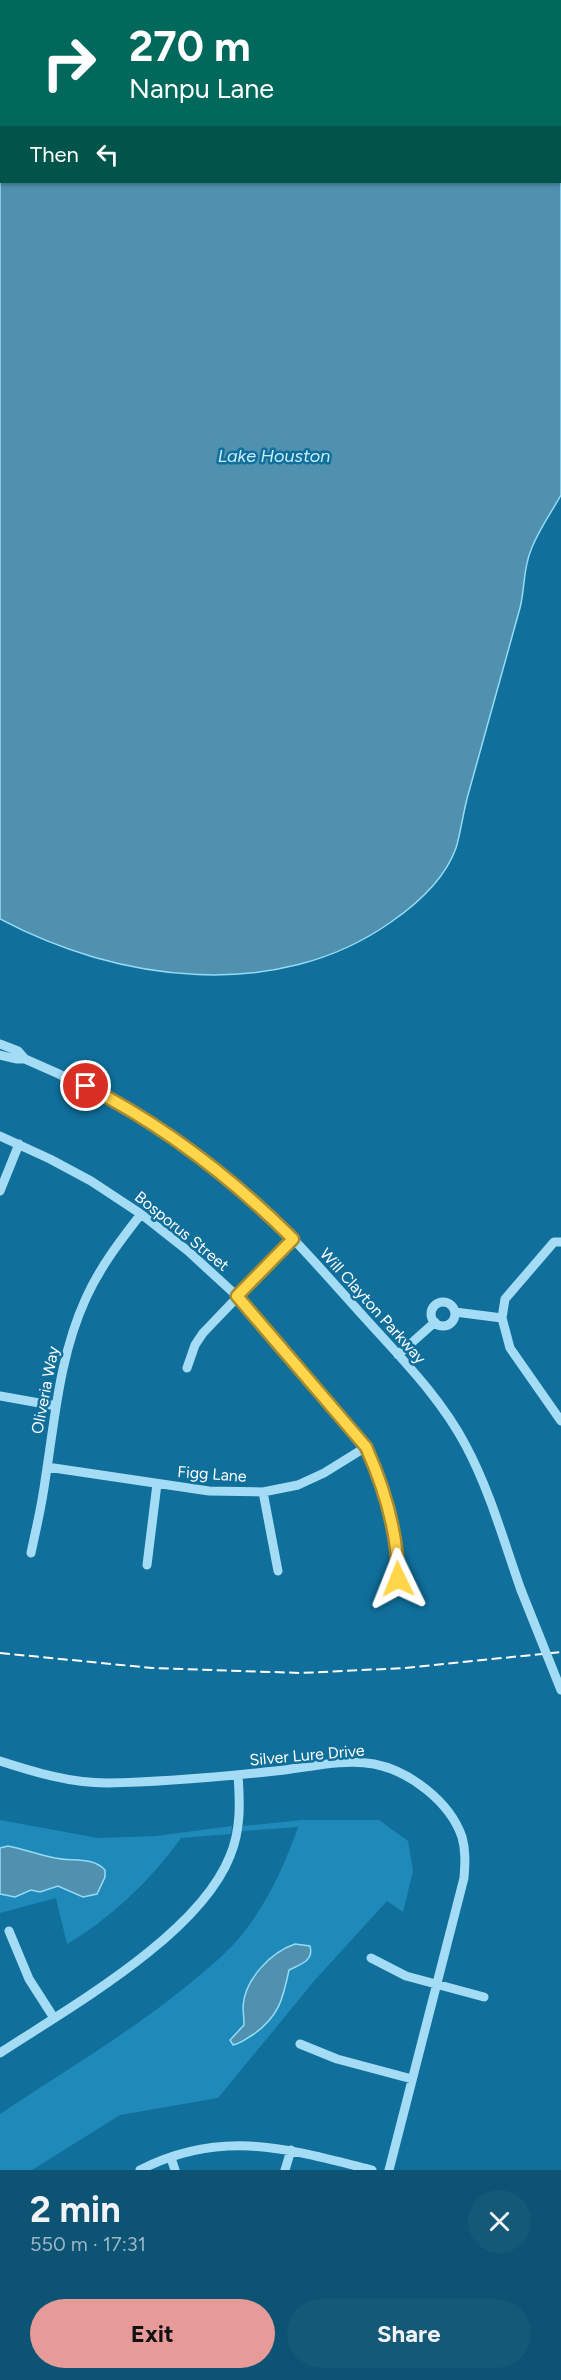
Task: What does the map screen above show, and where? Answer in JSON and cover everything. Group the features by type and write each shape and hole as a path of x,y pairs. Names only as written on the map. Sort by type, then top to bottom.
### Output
{"street":[{"name":"Will Clayton Parkway","path":"0,1044 18,1052 25,1059 102,1094 174,1138 246,1194 293,1239 398,1355 426,1388 466,1445 480,1476 521,1590 561,1690"},
{"name":"Will Clayton Parkway","path":"0,1055 25,1059"},
{"name":"Bosporus Street","path":"0,1136 91,1181 141,1214 188,1251 237,1296 366,1447 375,1468 398,1553 398,1579"},
{"path":"0,1191 19,1144"},
{"name":"Oliveria Way","path":"31,1553 61,1372 71,1336 86,1298 111,1252 141,1214"},
{"path":"187,1368 195,1345 203,1333 293,1239"},
{"path":"561,1242 554,1242 505,1299 502,1318 510,1348 561,1421"},
{"path":"455,1312 454,1319 449,1324 441,1325 435,1322 432,1311 436,1305 448,1303 455,1312 502,1318"},
{"path":"398,1355 435,1322"},
{"path":"0,1396 56,1406"},
{"name":"Figg Lane","path":"47,1467 219,1492 263,1492 298,1485 324,1473 366,1447"},
{"path":"147,1565 157,1484"},
{"path":"263,1492 278,1571"},
{"name":"Silver Lure Drive","path":"0,1761 88,1782 238,1775 349,1763 374,1764 387,1767 410,1778 440,1803 462,1837 466,1863 389,2170"},
{"path":"0,2053 115,1977 154,1947 215,1885 230,1857 238,1830 240,1807 238,1775"},
{"path":"9,1931 29,1979 54,2018"},
{"path":"371,1958 405,1976 484,1997"},
{"path":"300,2044 337,2059 412,2079"},
{"path":"144,2169 195,2151 233,2145 291,2150 372,2170"},
{"path":"285,2170 291,2150"},
{"path":"171,2158 175,2170"}],"shaded area":[{"path":"0,1820 98,1838 156,1836 232,1826 231,1834 181,1838 144,1883 129,1897 99,1923 67,1944 56,1898 0,1913"},
{"path":"302,1820 379,1820 408,1841 413,1871 403,1912 387,1901 315,1980 218,2098 120,2115 32,2170 0,2170 0,2114 166,2003 225,1953 253,1920 276,1881 298,1827 242,1831 243,1826"}],"water":[{"name":"Lake Houston","path":"0,183 561,183 561,495 537,536 528,557 520,608 468,795 458,842 445,870 420,899 391,922 346,948 298,965 248,973 197,974 146,969 95,957 46,941 0,919"},
{"path":"8,1846 55,1858 94,1863 105,1870 105,1877 97,1894 83,1897 58,1886 40,1892 31,1890 15,1897 0,1894 0,1848"},
{"path":"295,1944 310,1946 308,1959 289,1970 279,2006 269,2020 254,2034 233,2045 230,2040 244,2025 245,1996 254,1977 277,1953"}],"railway":[{"path":"0,1653 152,1668 301,1673 405,1668 561,1652"}],"route":[{"path":"86,1086 133,1111 174,1138 246,1194 293,1239 237,1296 366,1447 375,1468 398,1553 398,1579"}]}
